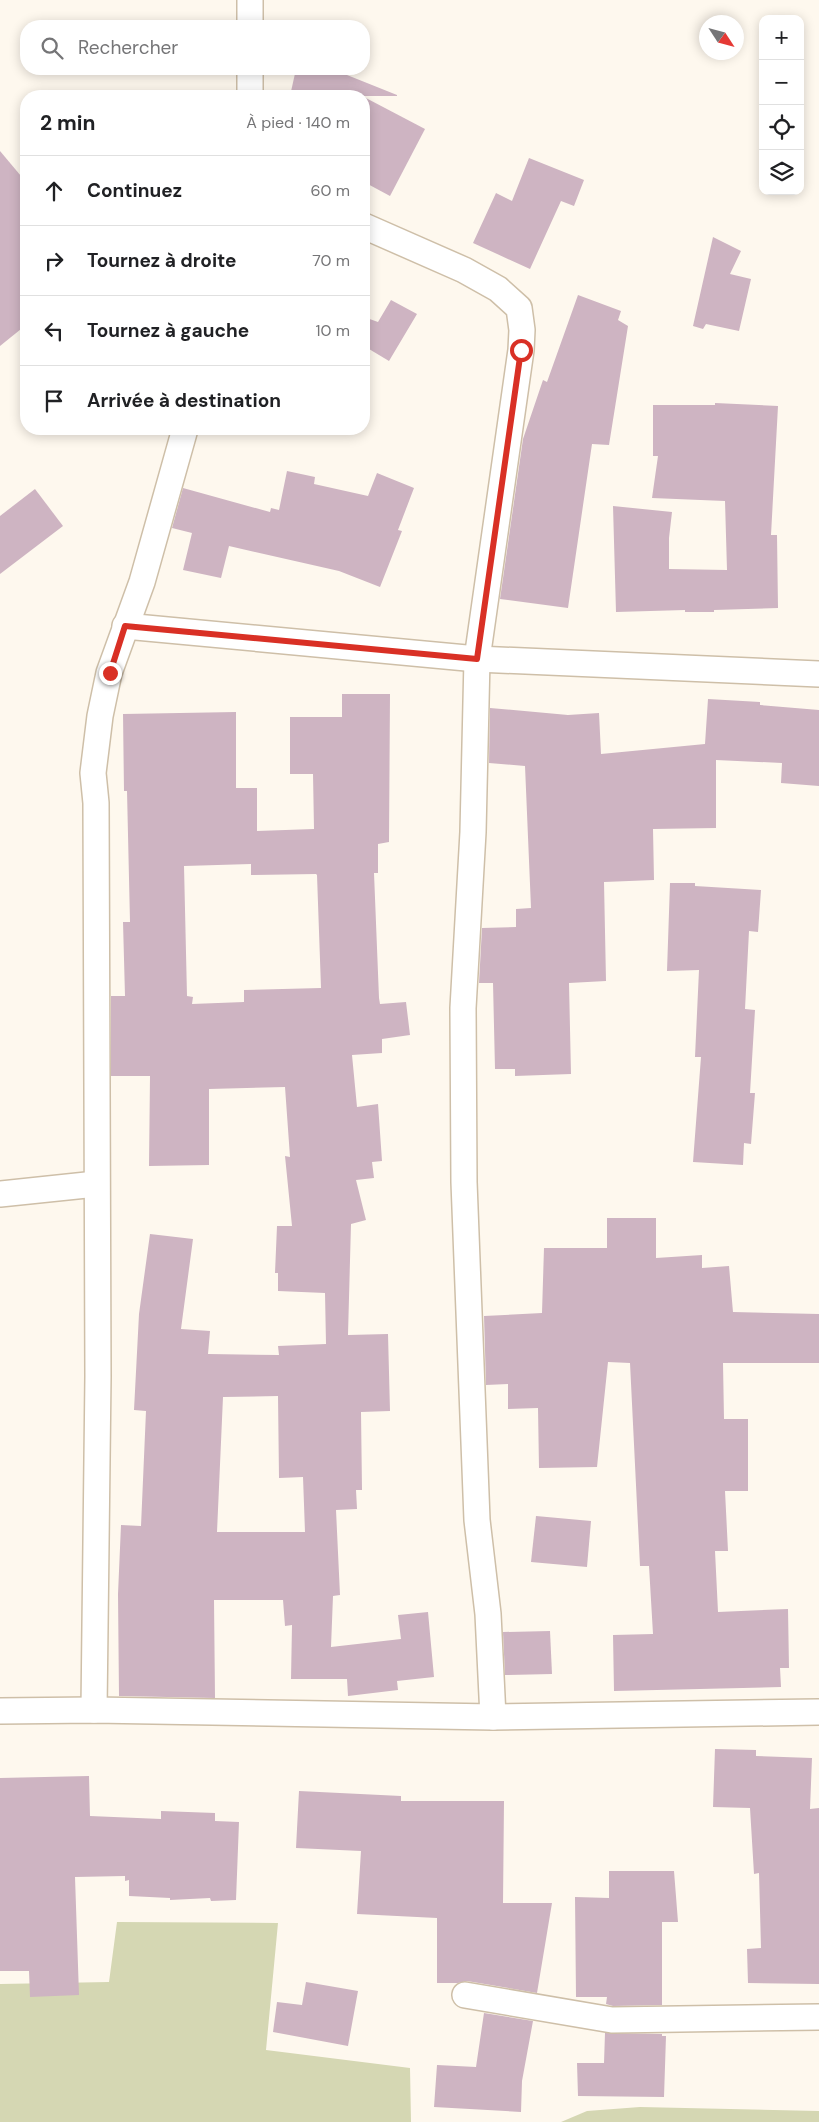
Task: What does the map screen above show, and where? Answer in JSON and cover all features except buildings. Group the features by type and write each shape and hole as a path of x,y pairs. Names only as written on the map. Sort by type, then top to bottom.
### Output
{"street":[{"path":"250,0 250,20"},
{"path":"250,75 250,90"},
{"path":"370,229 464,270 498,289 518,308 522,330 521,350 477,659 473,832 463,1008 464,1182 477,1520 488,1614 493,1717"},
{"path":"94,1710 98,1376 96,803 93,774 100,716 110,673 142,582 183,435"},
{"path":"125,626 477,659 819,674"},
{"path":"0,1194 96,1184"},
{"path":"0,1711 94,1710 493,1717 819,1712"},
{"path":"464,1995 612,2020 819,2017"}],"green space":[{"path":"117,1922 278,1923 266,2050 410,2068 411,2122 0,2122 0,1984 109,1982"},
{"path":"640,2107 819,2111 819,2122 561,2122 587,2111"}],"route":[{"path":"110,673 125,626 477,659 521,350"}]}
